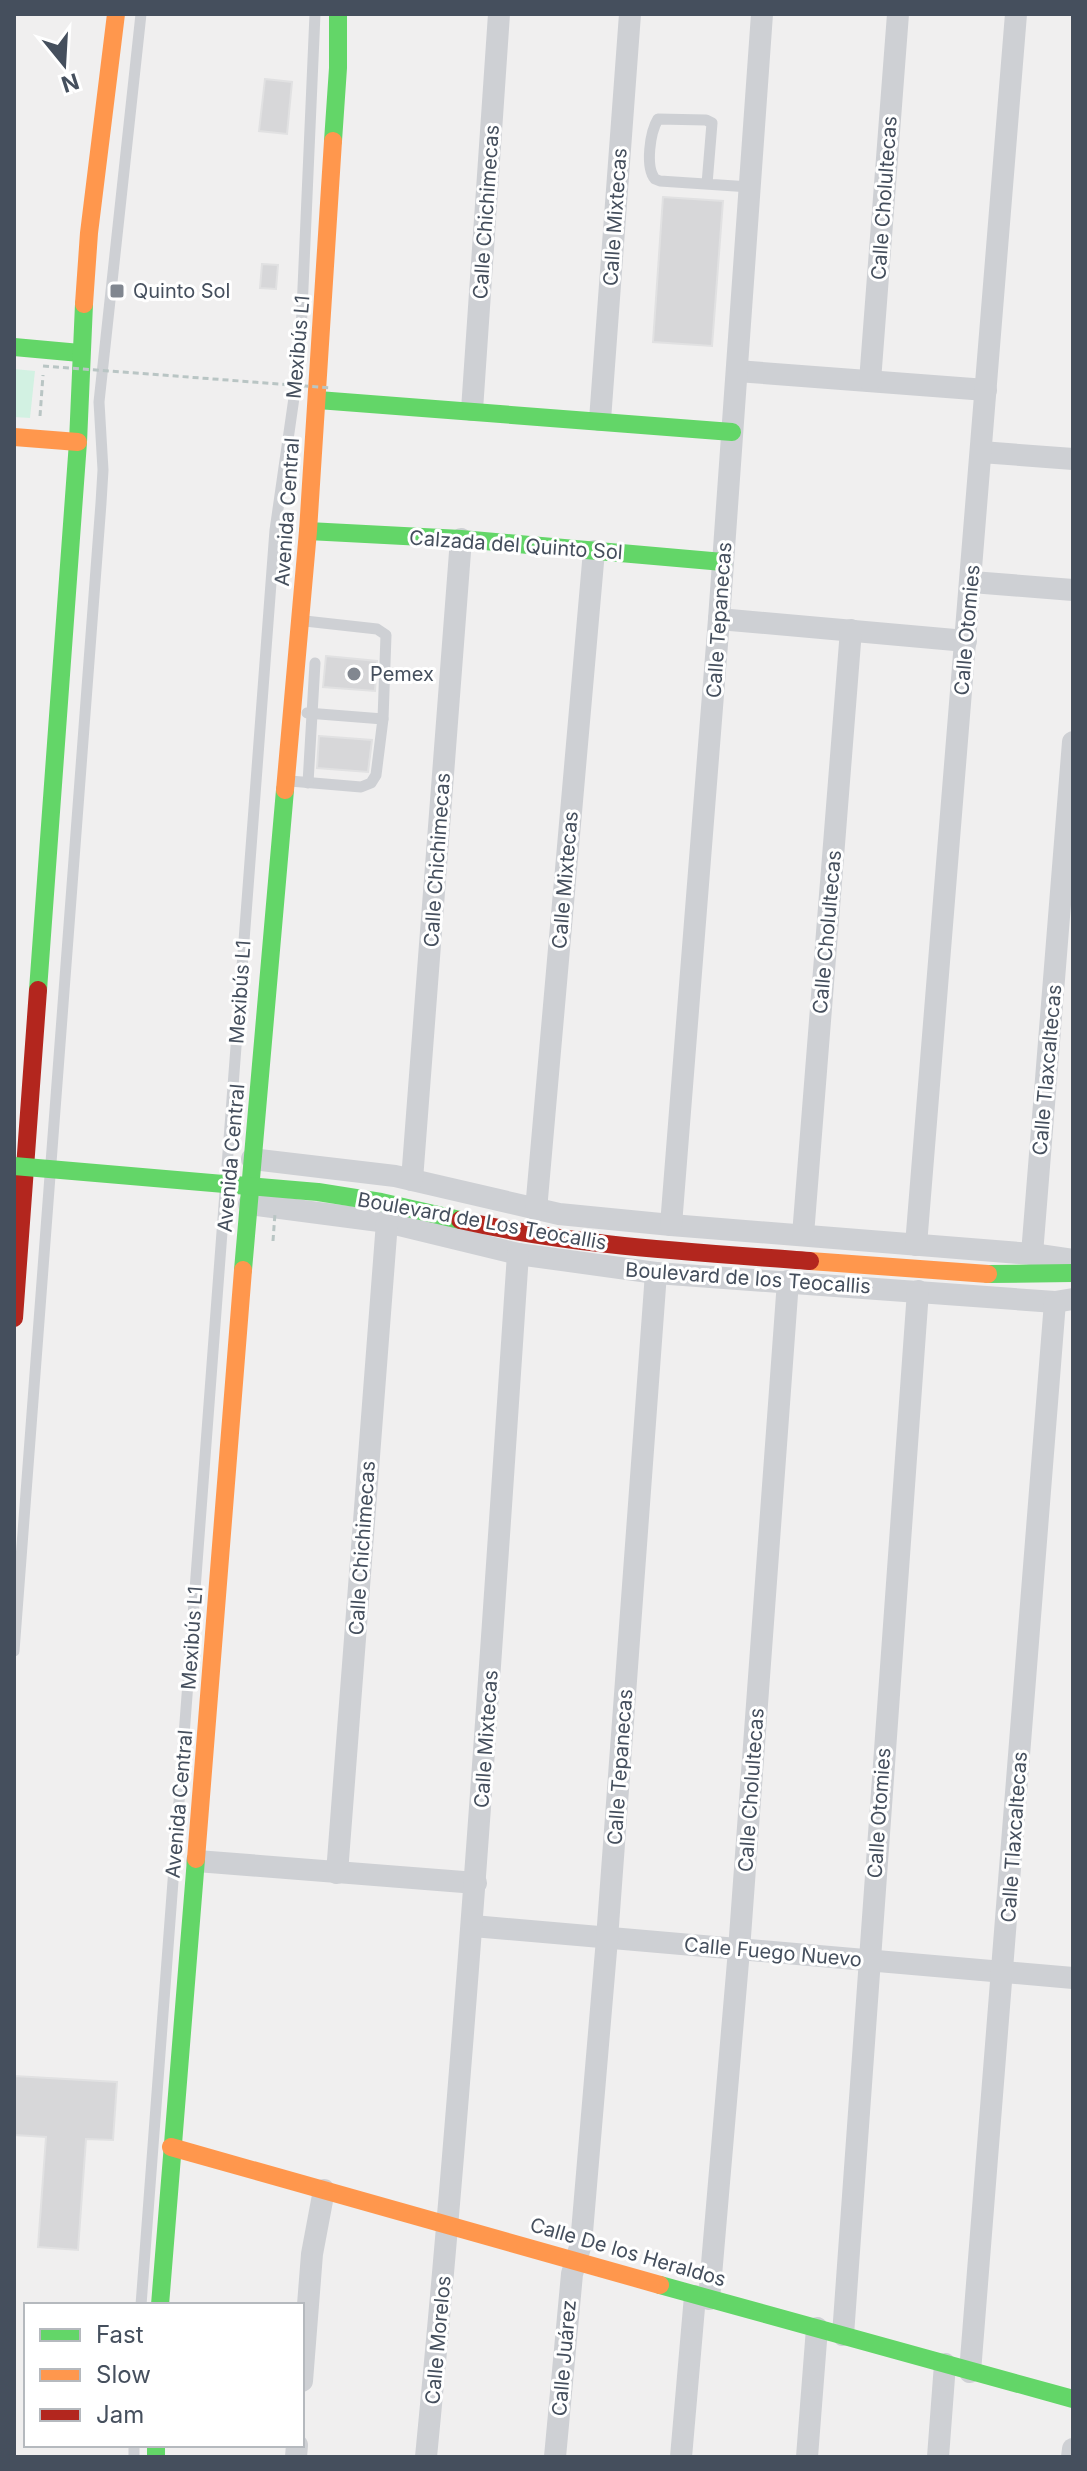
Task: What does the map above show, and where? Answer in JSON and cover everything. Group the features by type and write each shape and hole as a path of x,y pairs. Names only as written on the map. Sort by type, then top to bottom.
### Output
{"main road":[{"path":"14,1318 20,1142 78,442 80,353 89,233 116,14"},
{"name":"Avenida Central","path":"160,2303 252,1159 288,781 302,713 309,621 308,531 325,394 338,14"},
{"path":"14,347 80,353"},
{"path":"325,394 732,432"},
{"path":"14,437 78,442"},
{"name":"Calzada del Quinto Sol","path":"308,531 461,539 723,562"},
{"name":"Boulevard de Los Teocallis","path":"14,1166 318,1192 381,1202 495,1228 631,1247 994,1275 1073,1273"},
{"name":"Boulevard de Los Teocallis","path":"994,1275 1067,1298"},
{"name":"Calle De los Heraldos","path":"171,2147 702,2298 1073,2399"}],"street":[{"name":"Calle Chichimecas","path":"472,410 499,14"},
{"name":"Calle Mixtecas","path":"600,420 630,14"},
{"name":"Calle Tepanecas","path":"671,1225 719,619 762,14"},
{"name":"Calle Cholultecas","path":"870,381 898,14"},
{"name":"Calle Otomies","path":"916,1245 1016,14"},
{"path":"737,371 986,390"},
{"path":"981,452 1073,459"},
{"name":"Calle Chichimecas","path":"403,1178 461,539"},
{"name":"Calle Mixtecas","path":"536,1210 594,551"},
{"path":"972,582 1073,590"},
{"path":"719,619 966,641"},
{"name":"Calle Cholultecas","path":"803,1235 851,630"},
{"name":"Calle Tlaxcaltecas","path":"1032,1254 1073,742"},
{"name":"Boulevard de los Teocallis","path":"252,1159 403,1178 536,1210 671,1225 1032,1254 1073,1260"},
{"name":"Boulevard de los Teocallis","path":"383,1222 371,1204 372,1192 380,1182 403,1178"},
{"name":"Boulevard de los Teocallis","path":"249,1204 383,1222 518,1254 656,1273 1067,1298"},
{"name":"Calle Chichimecas","path":"337,1873 383,1222"},
{"name":"Calle Mixtecas","path":"449,2224 473,1926 518,1254"},
{"name":"Calle Tepanecas","path":"577,2260 581,2244 607,1939 656,1273"},
{"name":"Calle Cholultecas","path":"681,2457 702,2298 739,1950 788,1281"},
{"name":"Calle Otomies","path":"843,2335 918,1291"},
{"name":"Calle Tlaxcaltecas","path":"970,2372 1067,1298"},
{"path":"197,1861 476,1883"},
{"name":"Calle Fuego Nuevo","path":"473,1926 1073,1978"},
{"path":"304,2356 312,2254 324,2190"},
{"name":"Calle Morelos","path":"426,2457 449,2224"},
{"name":"Calle Juárez","path":"555,2457 572,2274 577,2260"},
{"path":"807,2457 817,2328"},
{"path":"938,2457 945,2364"},
{"path":"1072,2457 1073,2449"}],"lane":[{"path":"14,1651 101,503 103,470 99,402 141,14"},
{"name":"Mexibús L1","path":"141,2303 275,530 300,356 315,14"},
{"path":"707,184 712,123 706,120 658,119 654,126 649,169 653,177 660,181 750,187"},
{"path":"309,621 317,638"},
{"path":"288,781 361,787 371,783 376,775 383,719 386,635 377,629 309,621"},
{"path":"308,783 302,713 316,653"},
{"path":"302,713 383,719"}],"path":[{"path":"41,400 43,366 325,394"},
{"path":"273,1241 275,1213"}],"green space":[{"path":"14,369 35,371 30,418 14,417"}],"building":[{"path":"265,79 292,82 287,134 259,131"},
{"path":"663,197 723,201 712,346 653,342"},
{"path":"262,264 278,265 276,289 260,288"},
{"name":"Pemex","path":"326,656 377,661 375,691 323,687"},
{"name":"Pemex","path":"319,736 372,740 368,772 317,768"},
{"path":"14,2076 117,2082 113,2140 86,2139 78,2250 38,2247 46,2137 14,2135"}],"traffic: fast":[{"path":"333,141 338,14"},
{"path":"38,990 78,442 84,304"},
{"path":"14,347 80,353"},
{"path":"318,400 732,432"},
{"path":"308,531 461,539 723,562"},
{"path":"243,1270 285,790"},
{"path":"14,1166 318,1192 460,1220"},
{"path":"988,1274 1073,1273"},
{"path":"160,2303 196,1859"},
{"path":"660,2285 1073,2399"},
{"path":"156,2447 156,2457"}],"traffic: slow":[{"path":"84,304 89,233 116,14"},
{"path":"285,790 308,531 333,141"},
{"path":"14,437 78,442"},
{"path":"810,1261 988,1274"},
{"path":"196,1859 243,1270"},
{"path":"171,2147 660,2285"}],"traffic: jam":[{"path":"14,1318 38,990"},
{"path":"460,1220 590,1242 810,1261"}],"place":[{"name":"Quinto Sol","path":"117,291"},
{"name":"Pemex","path":"354,674"}]}
